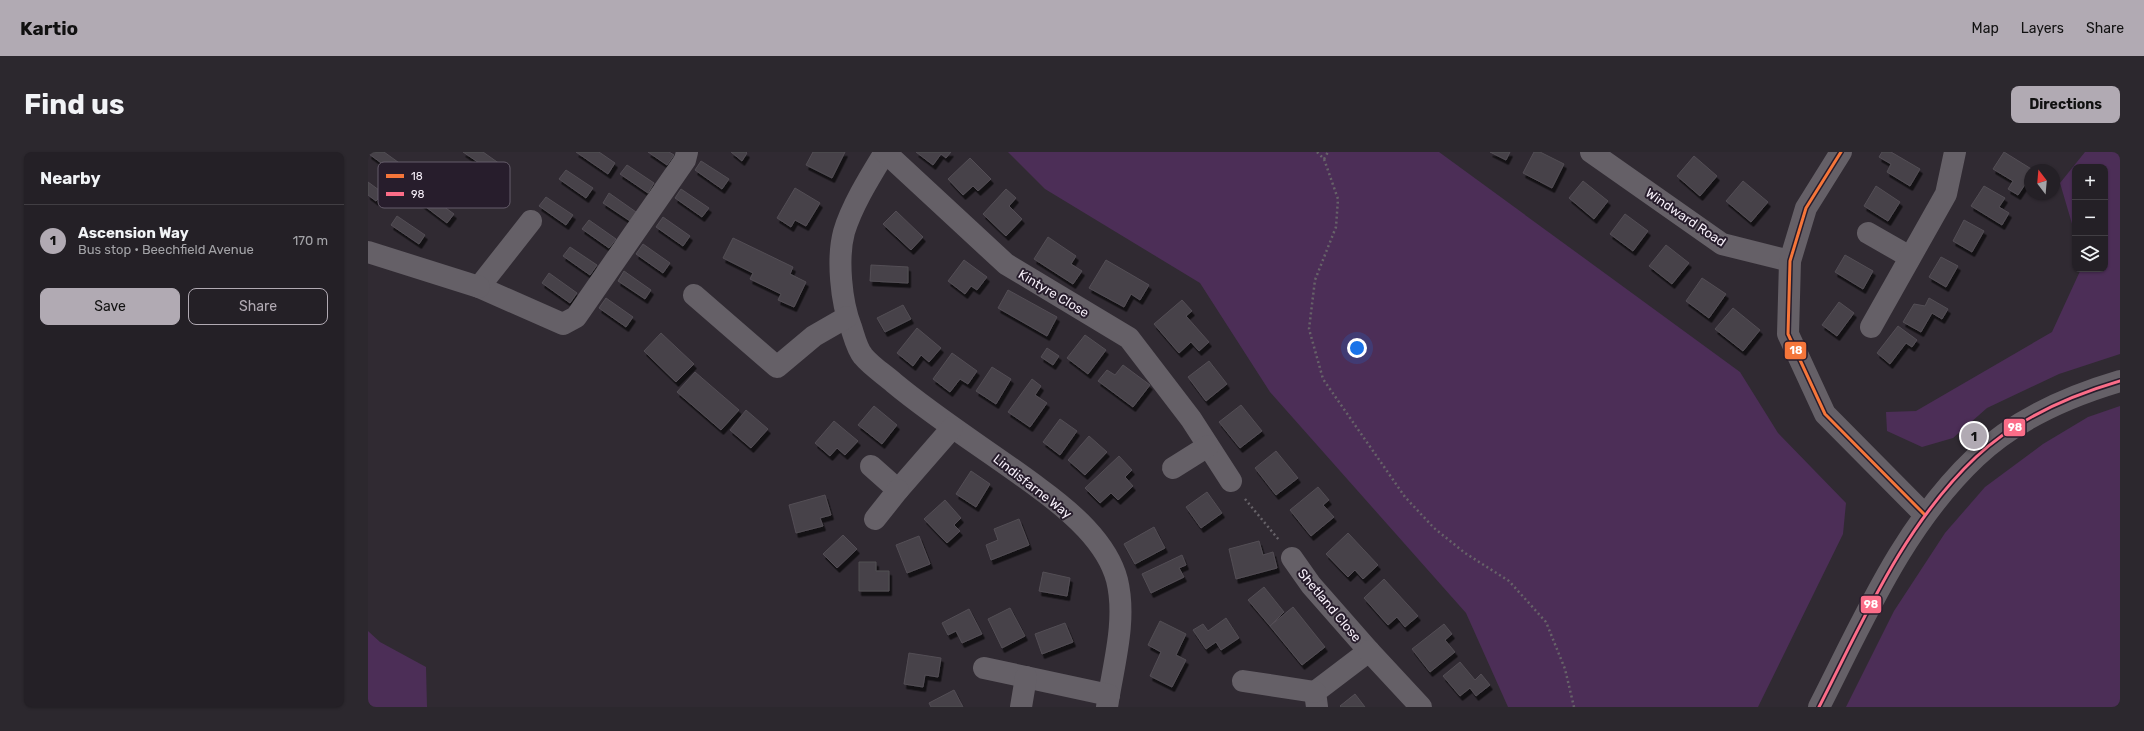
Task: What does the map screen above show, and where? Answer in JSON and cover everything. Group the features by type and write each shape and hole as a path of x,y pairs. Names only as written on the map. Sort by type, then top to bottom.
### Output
{"street":[{"path":"368,252 479,287 563,324 576,317 685,160 687,152"},
{"name":"Lindisfarne Way","path":"885,152 866,183 844,232 840,277 847,317 862,356 914,400 1062,505 1083,524 1102,550 1117,580 1121,624 1108,701"},
{"name":"Kintyre Close","path":"885,152 1006,264 1129,338 1191,419 1231,482"},
{"name":"Windward Road","path":"1591,152 1722,244 1790,260"},
{"path":"1841,152 1806,208 1790,260 1788,334 1825,414 1925,515"},
{"path":"1871,327 1946,194 1955,152"},
{"path":"479,287 531,221"},
{"path":"1868,233 1910,257"},
{"path":"694,295 776,367 814,336 847,317"},
{"path":"1820,707 1891,566 1925,515 1946,488 1977,456 2012,429 2049,408 2093,389 2120,381"},
{"path":"875,519 952,428"},
{"path":"1173,468 1208,446"},
{"path":"870,466 898,490"},
{"name":"Shetland Close","path":"1292,558 1311,585 1421,707"},
{"name":"Shetland Close","path":"1243,681 1316,699 1369,651"},
{"path":"984,668 1026,677 1108,701"},
{"path":"1021,707 1026,677"}],"path":[{"path":"1317,152 1324,159 1338,199 1336,226 1316,280 1309,329 1323,379 1405,497 1434,528 1465,553 1509,581 1546,622 1565,669 1574,707"},
{"path":"1324,159 1328,152"},
{"path":"1231,482 1292,558"}],"shaded area":[{"path":"1008,152 1439,152 1740,372 1778,433 1846,503 1843,534 1758,707 1508,707 1466,613 1270,392 1200,283 1045,189"},
{"path":"2085,152 2120,152 2120,354 2059,374 1987,408 1953,438 1922,447 1887,431 1886,412 1916,411 2052,332 2080,272 2108,272 2108,164 2075,164"},
{"path":"2072,168 2072,224 2060,183"},
{"path":"2120,406 2120,707 1846,707 1894,611 1945,533 1985,487 2043,444 2088,417"},
{"path":"368,631 380,642 426,667 427,707 368,707"}],"building":[{"path":"370,152 384,152 398,162 380,162 369,154"},
{"path":"463,152 483,152 497,162 478,162"},
{"path":"576,152 599,152 615,163 608,174"},
{"path":"648,152 669,152 674,155 667,165"},
{"path":"731,152 746,152 747,153 742,161"},
{"path":"813,152 845,152 832,178 806,165"},
{"path":"916,152 951,152 946,158 941,154 933,165"},
{"path":"1490,152 1510,152 1506,160"},
{"path":"1534,152 1540,152 1564,164 1552,188 1523,173"},
{"path":"1882,152 1891,152 1920,169 1910,186 1887,172 1891,164 1879,157"},
{"path":"2004,152 2024,164 2024,186 2018,195 2008,189 2013,181 1993,169"},
{"path":"1694,156 1717,176 1700,196 1677,176"},
{"path":"970,158 991,179 978,191 973,186 963,195 948,179"},
{"path":"701,161 729,179 722,189 695,170"},
{"path":"627,165 654,183 648,193 620,174"},
{"path":"566,170 593,188 586,198 559,179"},
{"path":"1583,181 1608,201 1594,219 1569,198"},
{"path":"1743,181 1768,202 1751,222 1726,201"},
{"path":"368,182 378,189 378,199 376,201 368,195"},
{"path":"1876,186 1900,202 1888,221 1864,206"},
{"path":"1984,186 2005,198 1999,207 2009,213 2002,225 1971,206"},
{"path":"795,188 820,203 806,226 795,220 791,227 777,218"},
{"path":"681,189 709,208 702,217 675,198"},
{"path":"1006,189 1016,198 1009,206 1022,219 1006,236 983,214"},
{"path":"609,193 636,212 630,221 603,203"},
{"path":"546,197 573,215 566,225 539,206"},
{"path":"427,208 446,208 454,214 447,223"},
{"path":"896,211 923,237 911,250 883,224"},
{"path":"1625,214 1648,231 1633,251 1610,234"},
{"path":"397,216 425,235 419,244 391,225"},
{"path":"663,217 690,236 683,246 656,227"},
{"path":"589,220 616,239 609,248 582,229"},
{"path":"1964,220 1984,231 1972,252 1953,241"},
{"path":"1048,237 1076,256 1071,264 1082,271 1073,284 1034,259"},
{"path":"733,238 793,267 790,274 806,282 794,307 778,300 781,294 750,279 753,273 723,258"},
{"path":"643,244 670,263 663,273 636,254"},
{"path":"1666,245 1689,263 1672,284 1649,266"},
{"path":"570,247 597,265 590,275 563,256"},
{"path":"1845,255 1873,271 1863,289 1835,272"},
{"path":"1941,257 1958,266 1946,287 1929,277"},
{"path":"964,260 987,277 977,290 971,286 965,294 948,281"},
{"path":"1106,260 1149,285 1140,300 1131,294 1124,307 1089,288"},
{"path":"871,265 908,267 908,283 870,281"},
{"path":"624,271 651,290 645,299 618,281"},
{"path":"549,273 577,293 570,303 542,283"},
{"path":"1702,278 1726,294 1709,318 1686,301"},
{"path":"1008,290 1057,317 1047,336 998,308"},
{"path":"606,298 633,317 626,327 599,308"},
{"path":"1929,298 1948,309 1942,319 1932,313 1921,332 1903,322 1914,304 1925,306"},
{"path":"1182,300 1192,311 1186,316 1209,342 1199,351 1191,342 1179,353 1154,324"},
{"path":"1839,302 1854,313 1837,336 1822,325"},
{"path":"903,305 911,319 885,332 877,318"},
{"path":"1733,308 1760,330 1743,351 1715,329"},
{"path":"1898,326 1917,340 1912,347 1906,343 1890,364 1877,353"},
{"path":"917,328 941,348 929,362 921,355 913,366 897,353"},
{"path":"661,333 694,364 676,382 644,351"},
{"path":"1085,335 1106,350 1088,374 1067,358"},
{"path":"1047,348 1059,356 1053,365 1041,357"},
{"path":"952,353 977,371 968,384 960,379 950,392 933,379"},
{"path":"1209,361 1227,384 1206,401 1188,377"},
{"path":"1123,365 1150,385 1133,407 1098,381 1107,370 1115,375"},
{"path":"992,367 1011,379 996,404 976,391"},
{"path":"695,372 739,410 721,430 677,392"},
{"path":"1032,379 1041,386 1035,395 1047,403 1030,427 1008,412"},
{"path":"1241,405 1262,431 1240,448 1219,422"},
{"path":"874,406 897,425 882,444 858,425"},
{"path":"746,410 768,429 751,448 730,430"},
{"path":"1060,419 1077,431 1060,455 1043,442"},
{"path":"834,421 858,441 845,455 837,448 830,456 815,443"},
{"path":"1089,436 1107,452 1085,475 1068,460"},
{"path":"1276,451 1298,478 1276,495 1255,468"},
{"path":"1119,456 1132,470 1125,477 1133,486 1118,500 1111,493 1100,503 1085,488"},
{"path":"971,471 990,484 976,507 956,494"},
{"path":"1318,487 1329,500 1323,505 1334,517 1311,536 1290,510"},
{"path":"1207,492 1222,513 1201,528 1186,507"},
{"path":"825,495 831,515 820,518 823,526 796,533 789,505"},
{"path":"945,500 961,518 954,525 960,531 947,543 924,519"},
{"path":"1019,519 1029,545 991,560 986,545 998,540 994,529"},
{"path":"1154,527 1165,548 1135,564 1124,544"},
{"path":"1348,533 1378,565 1363,579 1355,570 1348,577 1326,554"},
{"path":"843,535 857,549 837,568 823,554"},
{"path":"919,536 930,564 907,573 896,545"},
{"path":"1259,541 1263,555 1273,552 1277,568 1236,579 1229,549"},
{"path":"1182,555 1186,565 1179,568 1184,577 1151,593 1142,574"},
{"path":"859,562 876,562 876,571 889,571 889,591 859,591"},
{"path":"1043,572 1070,578 1067,596 1039,591"},
{"path":"1384,579 1418,616 1405,627 1397,617 1388,625 1364,598"},
{"path":"1264,587 1284,612 1270,626 1248,600"},
{"path":"1293,607 1325,647 1302,665 1270,626"},
{"path":"1010,608 1025,636 1002,648 988,619"},
{"path":"969,609 982,634 962,643 956,631 948,635 942,623"},
{"path":"1226,618 1239,638 1221,650 1216,642 1206,649 1193,630 1203,624 1208,631"},
{"path":"1160,621 1186,634 1176,655 1186,660 1172,687 1150,676 1161,652 1148,645"},
{"path":"1065,623 1073,642 1042,654 1035,634"},
{"path":"1444,624 1452,634 1445,640 1455,652 1430,672 1412,649"},
{"path":"909,653 941,658 938,677 925,675 923,687 904,684"},
{"path":"1460,662 1475,680 1481,674 1490,685 1476,696 1470,688 1460,696 1443,676"},
{"path":"954,690 963,707 931,707 929,703"},
{"path":"1355,694 1365,707 1340,706"}],"transit line":[{"name":"18","path":"1841,152 1806,208 1790,261 1788,334 1825,414 1925,515"},
{"name":"98","path":"1819,707 1869,607 1887,575 1906,543 1950,484 1991,444 2025,421 2062,402 2120,381"}],"place":[{"name":"Ascension Way","path":"1974,436"}]}
